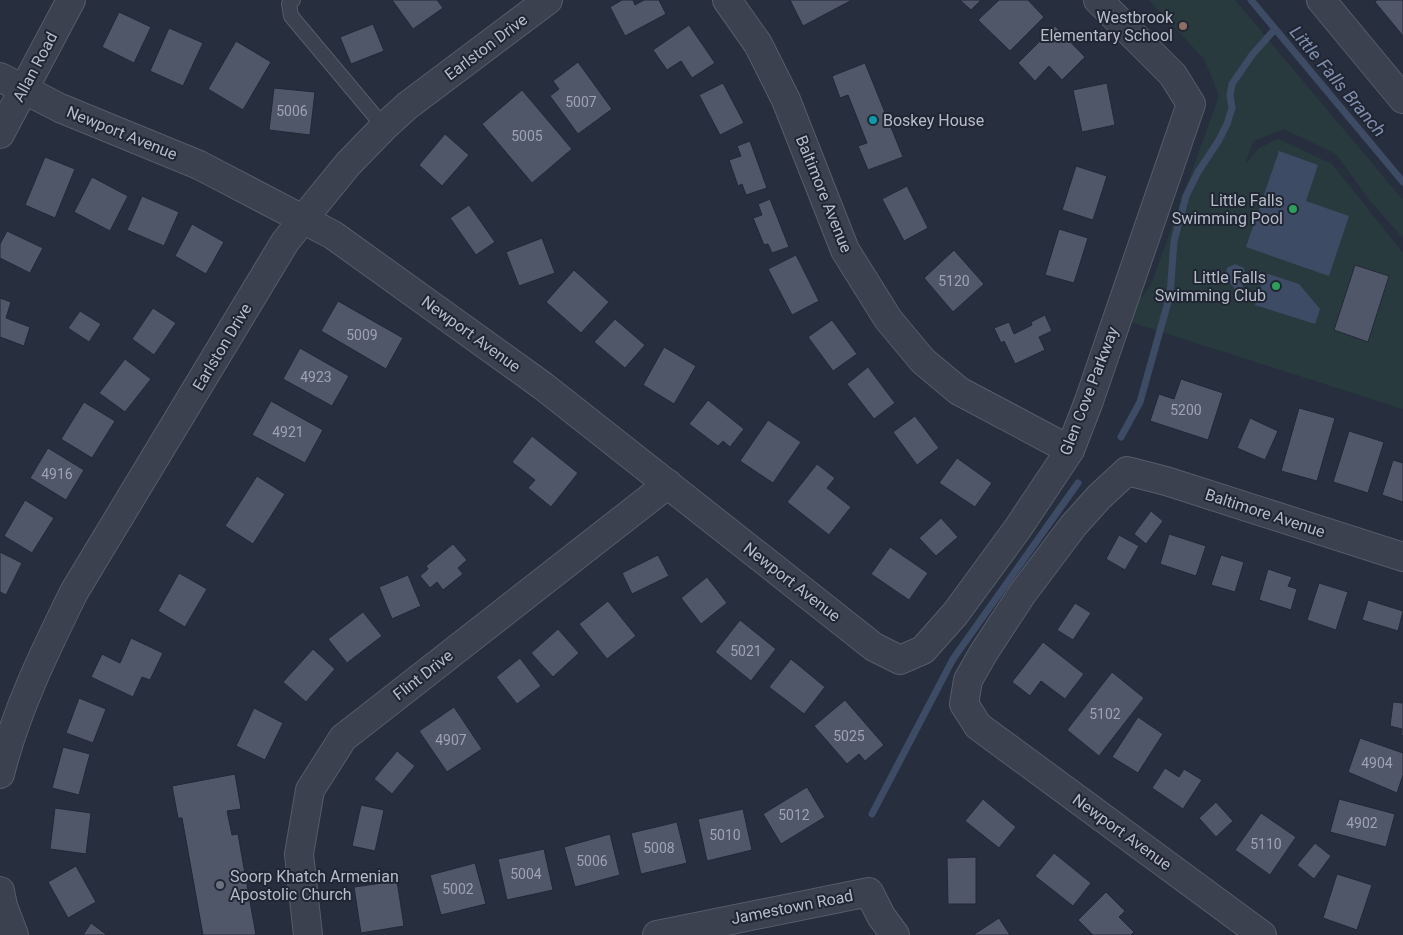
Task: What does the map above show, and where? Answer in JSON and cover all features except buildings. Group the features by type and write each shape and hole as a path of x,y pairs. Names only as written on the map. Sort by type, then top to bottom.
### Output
{"street":[{"name":"Allan Road","path":"0,134 11,84 71,0"},
{"name":"Earlston Drive","path":"0,774 6,751 26,696 48,644 74,592 285,242 348,164 384,127 407,106 548,0"},
{"name":"Baltimore Avenue","path":"727,0 758,44 786,100 845,250 888,319 923,361 959,391 1070,450"},
{"name":"Glen Cove Parkway","path":"900,660 923,650 955,614 1018,528 1070,450 1090,400 1191,104 1173,75 1098,0"},
{"path":"1321,0 1403,99"},
{"name":"Newport Avenue","path":"11,84 60,108 200,165 334,235 543,386 874,647 900,660"},
{"name":"Baltimore Avenue","path":"964,704 968,680 1022,594 1073,526 1099,496 1127,471 1166,480 1403,557"},
{"name":"Flint Drive","path":"308,935 299,854 310,790 342,738 668,484"},
{"name":"Newport Avenue","path":"964,704 978,726 1262,935"},
{"path":"0,891 3,906 14,935"},
{"name":"Jamestown Road","path":"657,935 869,892 881,916 896,935"}],"lane":[{"path":"293,0 289,4 291,16 384,127"}],"shaded area":[{"name":"Little Falls Swimming Club","path":"1149,0 1235,0 1403,200 1403,238 1371,202 1336,154 1284,129 1253,141 1245,164 1259,148 1278,139 1332,164 1403,253 1403,409 1124,320 1151,285 1219,96 1205,60"}],"water":[{"name":"Little Falls Swimming Pool","path":"1279,151 1318,165 1306,201 1349,216 1329,276 1246,247"},
{"path":"1235,264 1244,268 1245,274 1243,291 1235,293 1234,288 1225,277 1227,268"},
{"path":"1265,273 1299,284 1320,309 1315,324 1255,305"}],"waterway":[{"name":"Little Falls Branch","path":"1251,0 1403,182"},
{"path":"1121,437 1140,402 1170,295 1174,241 1186,196 1227,124 1232,108 1230,95 1232,84 1252,55 1275,29"},
{"path":"872,814 953,659 1078,483"}],"place":[{"name":"Westbrook Elementary School","path":"1183,26"},
{"name":"Boskey House","path":"873,120"},
{"name":"Little Falls Swimming Pool","path":"1293,209"},
{"name":"Little Falls Swimming Club","path":"1276,286"},
{"name":"Soorp Khatch Armenian Apostolic Church","path":"220,885"}]}
